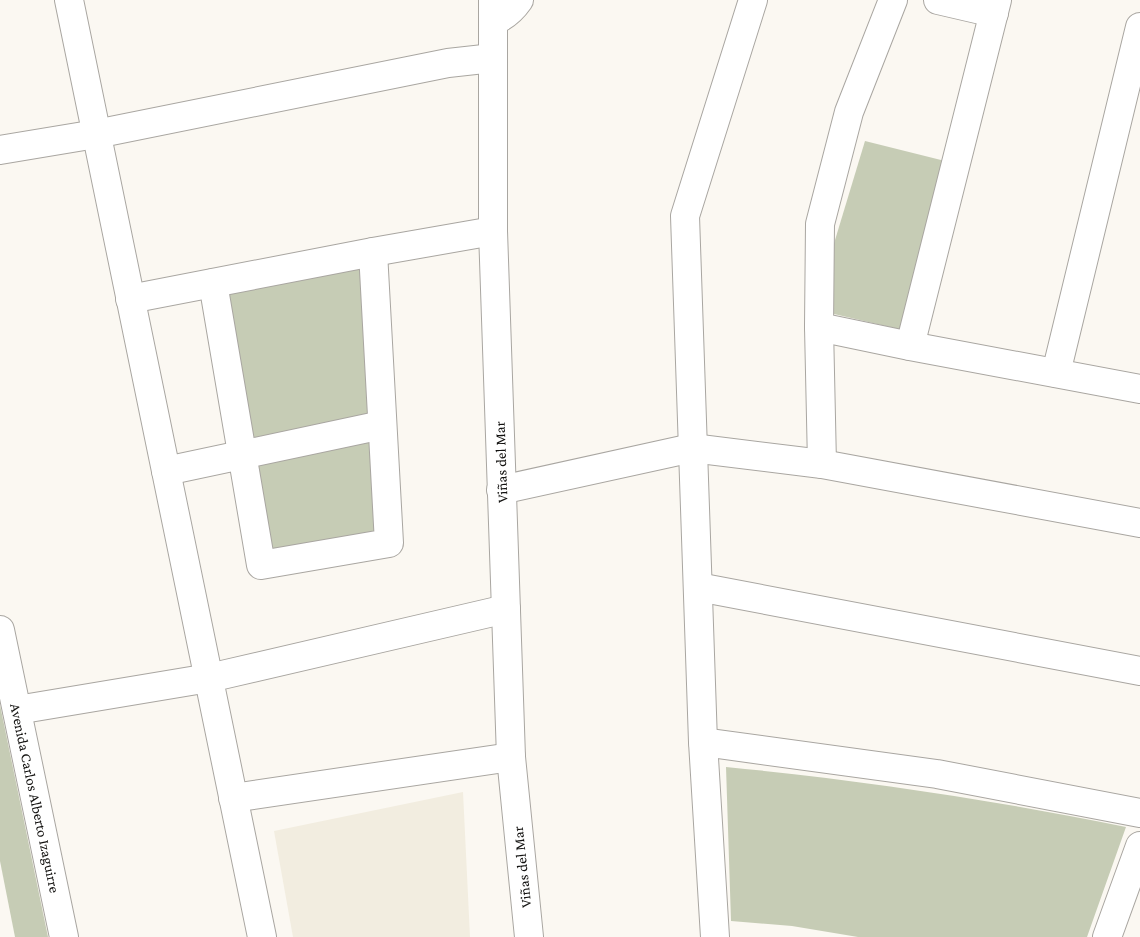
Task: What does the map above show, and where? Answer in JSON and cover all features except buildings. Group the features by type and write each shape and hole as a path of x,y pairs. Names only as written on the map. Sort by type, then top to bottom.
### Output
{"street":[{"path":"69,0 262,937"},
{"name":"Viñas del Mar","path":"493,11 502,18 511,11 519,0"},
{"path":"716,937 703,742 685,216 753,0"},
{"path":"822,464 820,224 849,112 893,0"},
{"path":"910,346 995,7 938,0"},
{"name":"Viñas del Mar","path":"493,11 493,231 511,757 529,937"},
{"path":"1056,373 1140,29"},
{"path":"0,150 96,134 448,63 493,58"},
{"path":"130,299 493,231"},
{"path":"213,283 261,565 388,543 373,252"},
{"path":"820,327 910,346 1140,389"},
{"path":"166,471 382,425"},
{"path":"502,490 692,448 822,464 1140,523"},
{"path":"698,587 1140,671"},
{"path":"17,710 209,678 506,609"},
{"name":"Avenida Carlos Alberto Izaguirre","path":"0,630 64,937"},
{"path":"703,742 938,774 1140,812"},
{"path":"233,798 511,757"},
{"path":"1107,937 1140,846"}],"shaded area":[{"path":"463,792 470,937 293,937 274,831"}],"green space":[{"path":"865,141 949,162 907,331 834,314 830,290 832,250"},
{"path":"371,266 379,419 248,449 221,292"},
{"path":"374,433 385,540 266,562 246,462"},
{"path":"0,705 48,937 15,937 0,861"},
{"path":"726,767 927,792 1027,808 1126,827 1087,937 858,937 792,926 731,921"}]}
